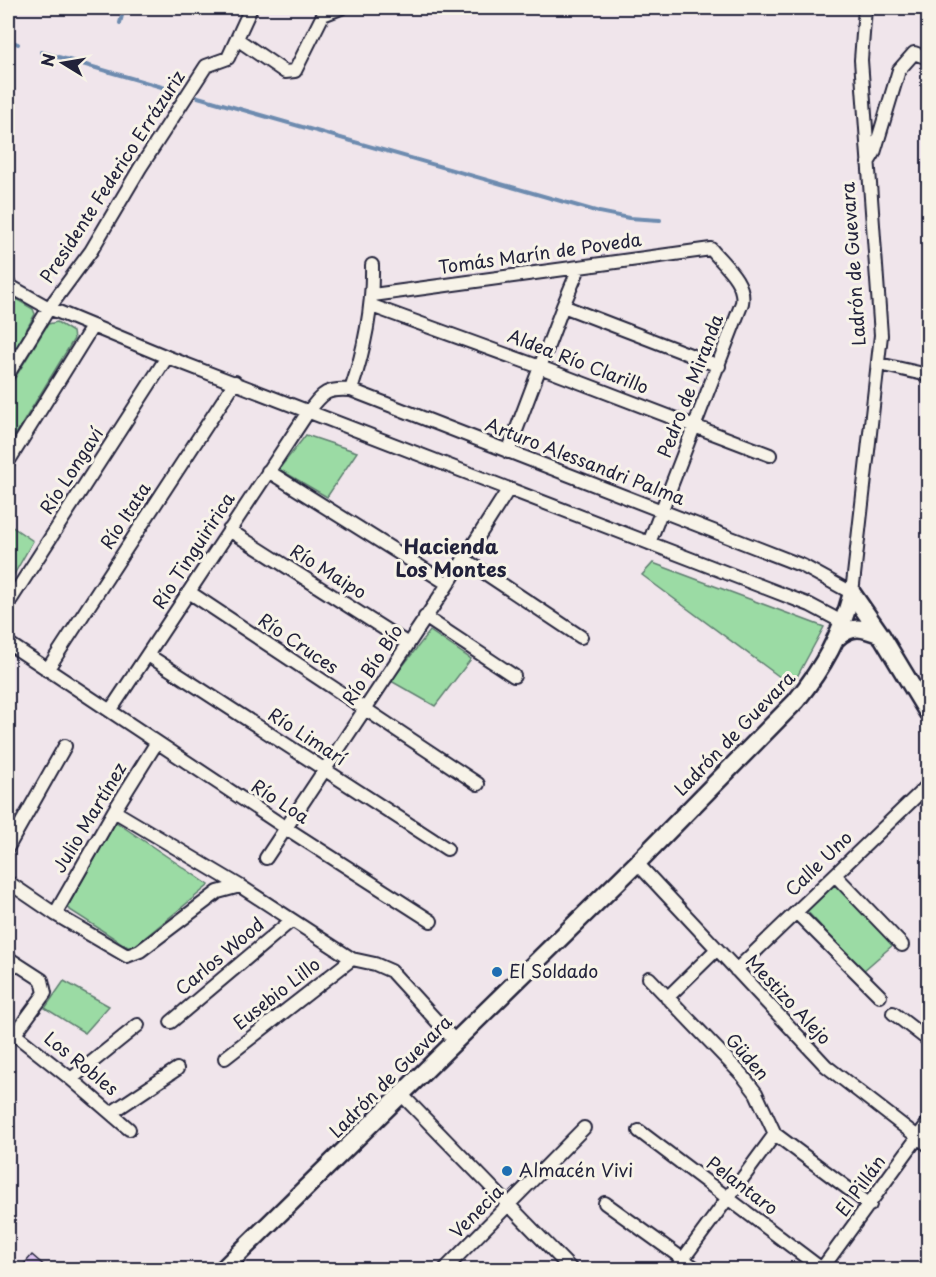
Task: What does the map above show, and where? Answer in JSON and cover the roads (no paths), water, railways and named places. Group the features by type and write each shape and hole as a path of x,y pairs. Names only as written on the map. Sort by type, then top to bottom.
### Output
{"main road":[{"name":"Ladrón de Guevara","path":"222,1269 637,863 796,701 819,673 840,631 852,593"},
{"path":"852,593 928,710"},
{"path":"840,631 856,628 881,635"}],"street":[{"name":"Presidente Federico Errázuriz","path":"8,370 49,308 91,251 140,168 206,66 228,58 251,8"},
{"path":"237,39 285,72 295,71 324,11 341,8"},
{"name":"Ladrón de Guevara","path":"852,593 881,335 861,60 865,8"},
{"path":"867,165 874,153 899,70 914,53 928,58"},
{"name":"Tomás Marín de Poveda","path":"372,300 711,249"},
{"name":"Pedro de Miranda","path":"650,543 744,297 738,282 711,249"},
{"path":"308,412 321,395 328,391 351,390 363,355 372,300 372,265"},
{"path":"508,452 579,268"},
{"path":"8,285 49,308 167,357 810,605 840,631"},
{"name":"Aldea Río Clarillo","path":"372,300 770,455"},
{"path":"563,306 719,366"},
{"path":"8,462 92,327"},
{"name":"Río Longaví","path":"8,604 167,357"},
{"path":"879,364 928,375"},
{"name":"Río Itata","path":"47,670 235,382"},
{"name":"Arturo Alessandri Palma","path":"351,390 803,566 852,593"},
{"name":"Río Tinguiririca","path":"110,711 308,412"},
{"path":"268,471 448,584"},
{"name":"Río Bío Bío","path":"266,858 426,618 508,490"},
{"name":"Río Maipo","path":"229,530 408,644"},
{"path":"464,559 581,637"},
{"name":"Río Cruces","path":"189,592 478,784"},
{"path":"426,618 514,675"},
{"name":"Río Loa","path":"8,644 431,921"},
{"name":"Río Limarí","path":"148,654 447,849"},
{"name":"Julio Martínez","path":"55,914 157,742"},
{"path":"8,847 65,746"},
{"name":"Calle Uno","path":"736,970 928,785"},
{"path":"114,811 240,886 352,959 375,964 391,971 454,1040"},
{"name":"Mestizo Alejo","path":"637,863 826,1066 923,1141"},
{"path":"835,875 902,945"},
{"path":"8,882 55,914 128,956 140,951 218,892 240,886"},
{"path":"796,912 880,996"},
{"name":"Carlos Wood","path":"171,1022 292,920"},
{"path":"667,998 716,950"},
{"path":"8,958 42,980 45,993 11,1032"},
{"name":"Eusebio Lillo","path":"225,1058 352,959"},
{"name":"Güden","path":"649,978 743,1076 756,1093 775,1134 870,1205"},
{"path":"892,1013 928,1040"},
{"path":"71,1079 138,1025"},
{"name":"Los Robles","path":"11,1032 129,1129"},
{"path":"111,1113 177,1069"},
{"path":"402,1095 572,1269"},
{"name":"El Pillán","path":"822,1269 870,1205 923,1141 928,1123"},
{"name":"Venecia","path":"444,1269 584,1128"},
{"name":"Pelantaro","path":"639,1131 822,1269"},
{"path":"675,1269 775,1134"},
{"path":"605,1203 698,1269"}],"waterway":[{"path":"120,23 124,8"},
{"path":"8,40 18,44"},
{"path":"41,52 179,92"},
{"path":"198,97 599,212 629,218 660,220"}],"place":[{"name":"El Soldado","path":"497,972"},
{"name":"Almacén Vivi","path":"507,1171"}],"district":[{"name":"Hacienda Los Montes","path":"451,558"}]}
